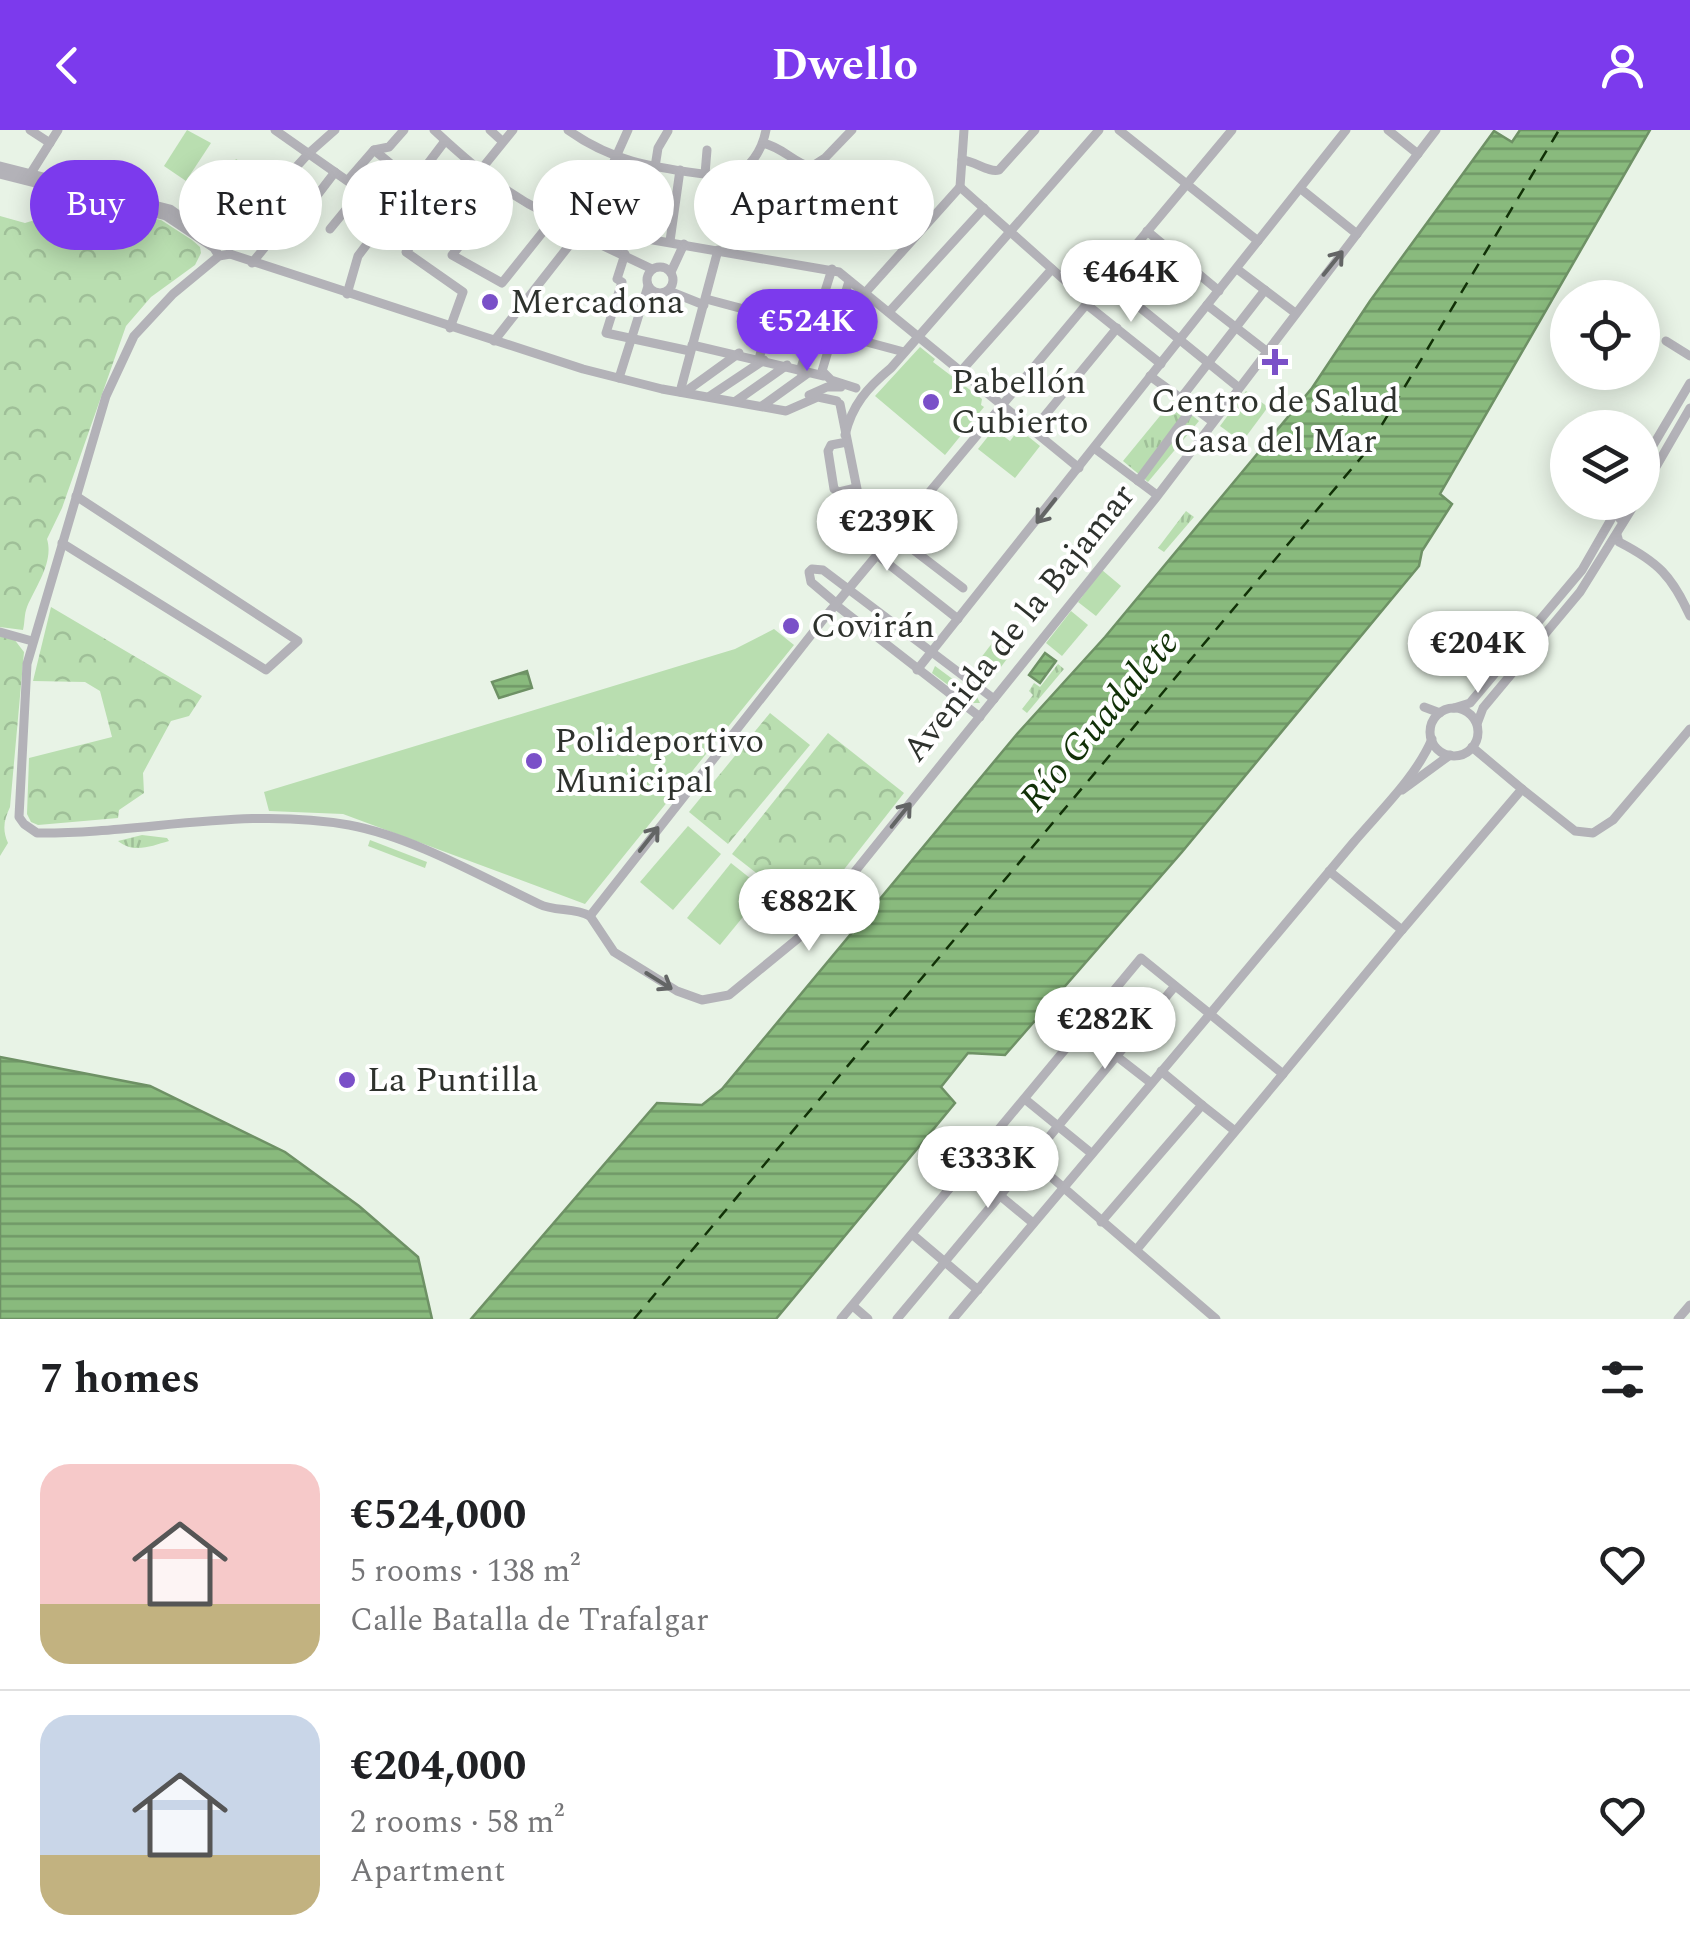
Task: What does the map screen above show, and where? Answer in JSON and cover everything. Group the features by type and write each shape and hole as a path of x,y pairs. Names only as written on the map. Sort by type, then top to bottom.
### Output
{"street":[{"path":"30,130 50,143"},
{"path":"40,160 58,130"},
{"path":"274,130 342,176"},
{"path":"303,160 335,130"},
{"path":"365,160 374,150 389,147 404,130"},
{"path":"434,130 466,160"},
{"path":"490,130 502,141"},
{"path":"484,160 513,130"},
{"path":"568,130 594,148 624,160"},
{"path":"615,158 628,130"},
{"path":"751,160 763,143 766,130"},
{"path":"763,143 785,150 799,163 811,166 826,158 852,130"},
{"path":"865,293 960,186 964,130"},
{"path":"962,160 999,170 1035,130"},
{"path":"838,403 875,382 904,352 1099,130"},
{"path":"1119,130 1258,242"},
{"path":"917,670 1346,130"},
{"path":"1388,130 1418,154"},
{"name":"Avenida de la Bajamar","path":"590,916 614,952 677,991 702,1000 729,995 806,931 1157,496 1436,130"},
{"path":"653,160 668,131"},
{"path":"838,403 818,397 786,411 619,378 450,328 220,250 134,336 106,396 27,664 20,817 30,829 50,833 263,818 354,826 490,878 542,906 581,911 590,916 848,590 1229,131"},
{"path":"432,160 446,141"},
{"path":"374,150 386,160"},
{"path":"706,160 707,150"},
{"path":"0,166 30,174"},
{"path":"674,169 694,172"},
{"path":"674,213 680,170"},
{"path":"322,189 335,172"},
{"path":"0,174 166,216 179,224"},
{"path":"960,186 1087,303 1161,364"},
{"path":"1301,190 1356,234"},
{"path":"890,312 984,208"},
{"path":"330,230 342,215"},
{"path":"1147,231 1218,292"},
{"path":"674,243 694,246"},
{"path":"452,256 502,283 533,244"},
{"path":"669,290 684,244"},
{"path":"252,263 263,250"},
{"path":"348,294 363,250"},
{"path":"408,250 462,292 450,328"},
{"path":"438,277 457,250"},
{"path":"494,341 565,250"},
{"path":"617,250 652,269 672,272"},
{"path":"682,392 718,250 832,269 1080,468"},
{"path":"625,254 617,279 622,282 606,333 762,359 824,376 851,393"},
{"path":"619,378 652,269"},
{"path":"762,406 804,372 832,269"},
{"path":"962,370 1052,269"},
{"path":"1238,269 1294,312"},
{"path":"1106,280 1238,387"},
{"path":"824,376 822,371 849,281"},
{"path":"648,286 650,290 669,290 904,352"},
{"path":"1181,398 1266,290"},
{"path":"1207,305 1266,350"},
{"path":"710,396 762,359 771,316"},
{"path":"1033,430 1117,328"},
{"path":"682,392 739,354"},
{"path":"736,401 787,366"},
{"path":"1150,376 1212,421"},
{"path":"1660,434 1690,383"},
{"path":"786,411 827,387 851,393"},
{"path":"851,393 836,395 860,504 963,588"},
{"path":"846,439 851,393"},
{"path":"1660,451 1690,400"},
{"path":"1138,481 1193,407"},
{"path":"1660,460 1690,408"},
{"path":"846,439 828,451 834,488 839,492 856,488"},
{"path":"1094,448 1157,496"},
{"path":"62,543 266,670 298,642 76,496"},
{"path":"954,1319 1392,798 1426,754 1437,717 1470,703 1582,570 1616,520"},
{"path":"1580,592 1618,520"},
{"path":"1432,739 1441,752 1450,755 1460,755 1472,747 1483,708 1580,592 1617,535 1622,520"},
{"path":"1617,535 1619,542 1655,562 1676,583 1690,616"},
{"path":"877,555 958,619"},
{"path":"980,718 836,605 814,586 810,572 823,570 994,699"},
{"path":"0,632 32,640"},
{"path":"1454,708 1464,710 1477,724"},
{"path":"1472,747 1575,830 1593,832 1613,820 1690,728"},
{"path":"1392,798 1450,755"},
{"path":"1137,1249 1522,789"},
{"path":"1330,871 1402,930"},
{"path":"842,1319 1140,958 1283,1074"},
{"path":"896,1319 1175,986"},
{"path":"1083,1030 1151,1083"},
{"path":"1161,1072 1235,1131"},
{"path":"1026,1100 1091,1153"},
{"path":"1102,1222 1202,1106"},
{"path":"999,1132 1216,1319"},
{"path":"968,1169 1033,1223"},
{"path":"913,1236 978,1290"},
{"path":"1678,1319 1690,1305"},
{"path":"853,1306 868,1319"}],"green space":[{"path":"187,130 211,143 200,160 179,160 179,176 164,166"},
{"path":"0,216 30,221 30,250 159,250 159,220 179,232 179,250 201,253 195,265 151,297 126,326 62,508 47,539 46,565 27,607 23,630 0,627"},
{"name":"Pabellón Cubierto","path":"920,347 935,359 933,362 982,399 984,407 945,455 875,396"},
{"path":"1246,391 1268,407 1242,442 1220,426"},
{"path":"1173,400 1199,421 1148,482 1123,461"},
{"path":"994,429 1010,441 1019,429 1040,446 1015,478 978,449"},
{"path":"1186,511 1194,517 1164,552 1158,548"},
{"path":"1102,570 1121,586 1096,616 1078,602"},
{"path":"51,607 202,696 189,716 171,721 143,773 144,793 119,810 118,818 38,825 27,814 29,758 112,737 100,691 85,682 33,681"},
{"path":"1071,611 1088,625 1062,656 1046,643"},
{"name":"Polideportivo Municipal","path":"774,629 794,645 585,904 343,814 269,811 264,792 735,649"},
{"path":"999,634 1016,647 991,680 974,667"},
{"path":"0,636 14,639 24,652 10,807 5,825 8,843 0,856"},
{"path":"1058,664 1064,669 1027,713 1022,709 1033,695 1029,691 1034,683 1040,687"},
{"path":"935,666 980,703 972,703 932,673"},
{"path":"770,713 810,745 728,844 689,812"},
{"path":"828,733 904,793 809,914 732,854"},
{"path":"688,826 721,854 673,910 640,882"},
{"path":"142,835 169,841 136,848 118,841"},
{"path":"370,840 427,862 425,868 368,846"},
{"path":"731,863 765,890 720,945 687,918"}],"water":[{"name":"Río Guadalete","path":"1520,130 1650,130 1563,280 1550,280 1550,303 1440,494 1452,504 1422,551 1419,566 1182,852 1005,1055 968,1053 941,1087 955,1103 776,1319 471,1319 657,1103 702,1105 722,1089 1312,388 1494,131 1512,142"},
{"path":"1045,653 1056,661 1040,683 1029,675"},
{"path":"527,671 532,688 499,698 492,682"},
{"path":"0,1057 150,1086 285,1152 359,1206 418,1257 432,1319 0,1319"}],"ferry route":[{"path":"634,1319 1365,453 1559,130"}],"place":[{"name":"Mercadona","path":"490,302"},
{"name":"Centro de Salud Casa del Mar","path":"1275,362"},
{"name":"Pabellón Cubierto","path":"931,402"},
{"name":"Covirán","path":"791,626"},
{"name":"Polideportivo Municipal","path":"534,761"},
{"name":"La Puntilla","path":"347,1080"}]}
